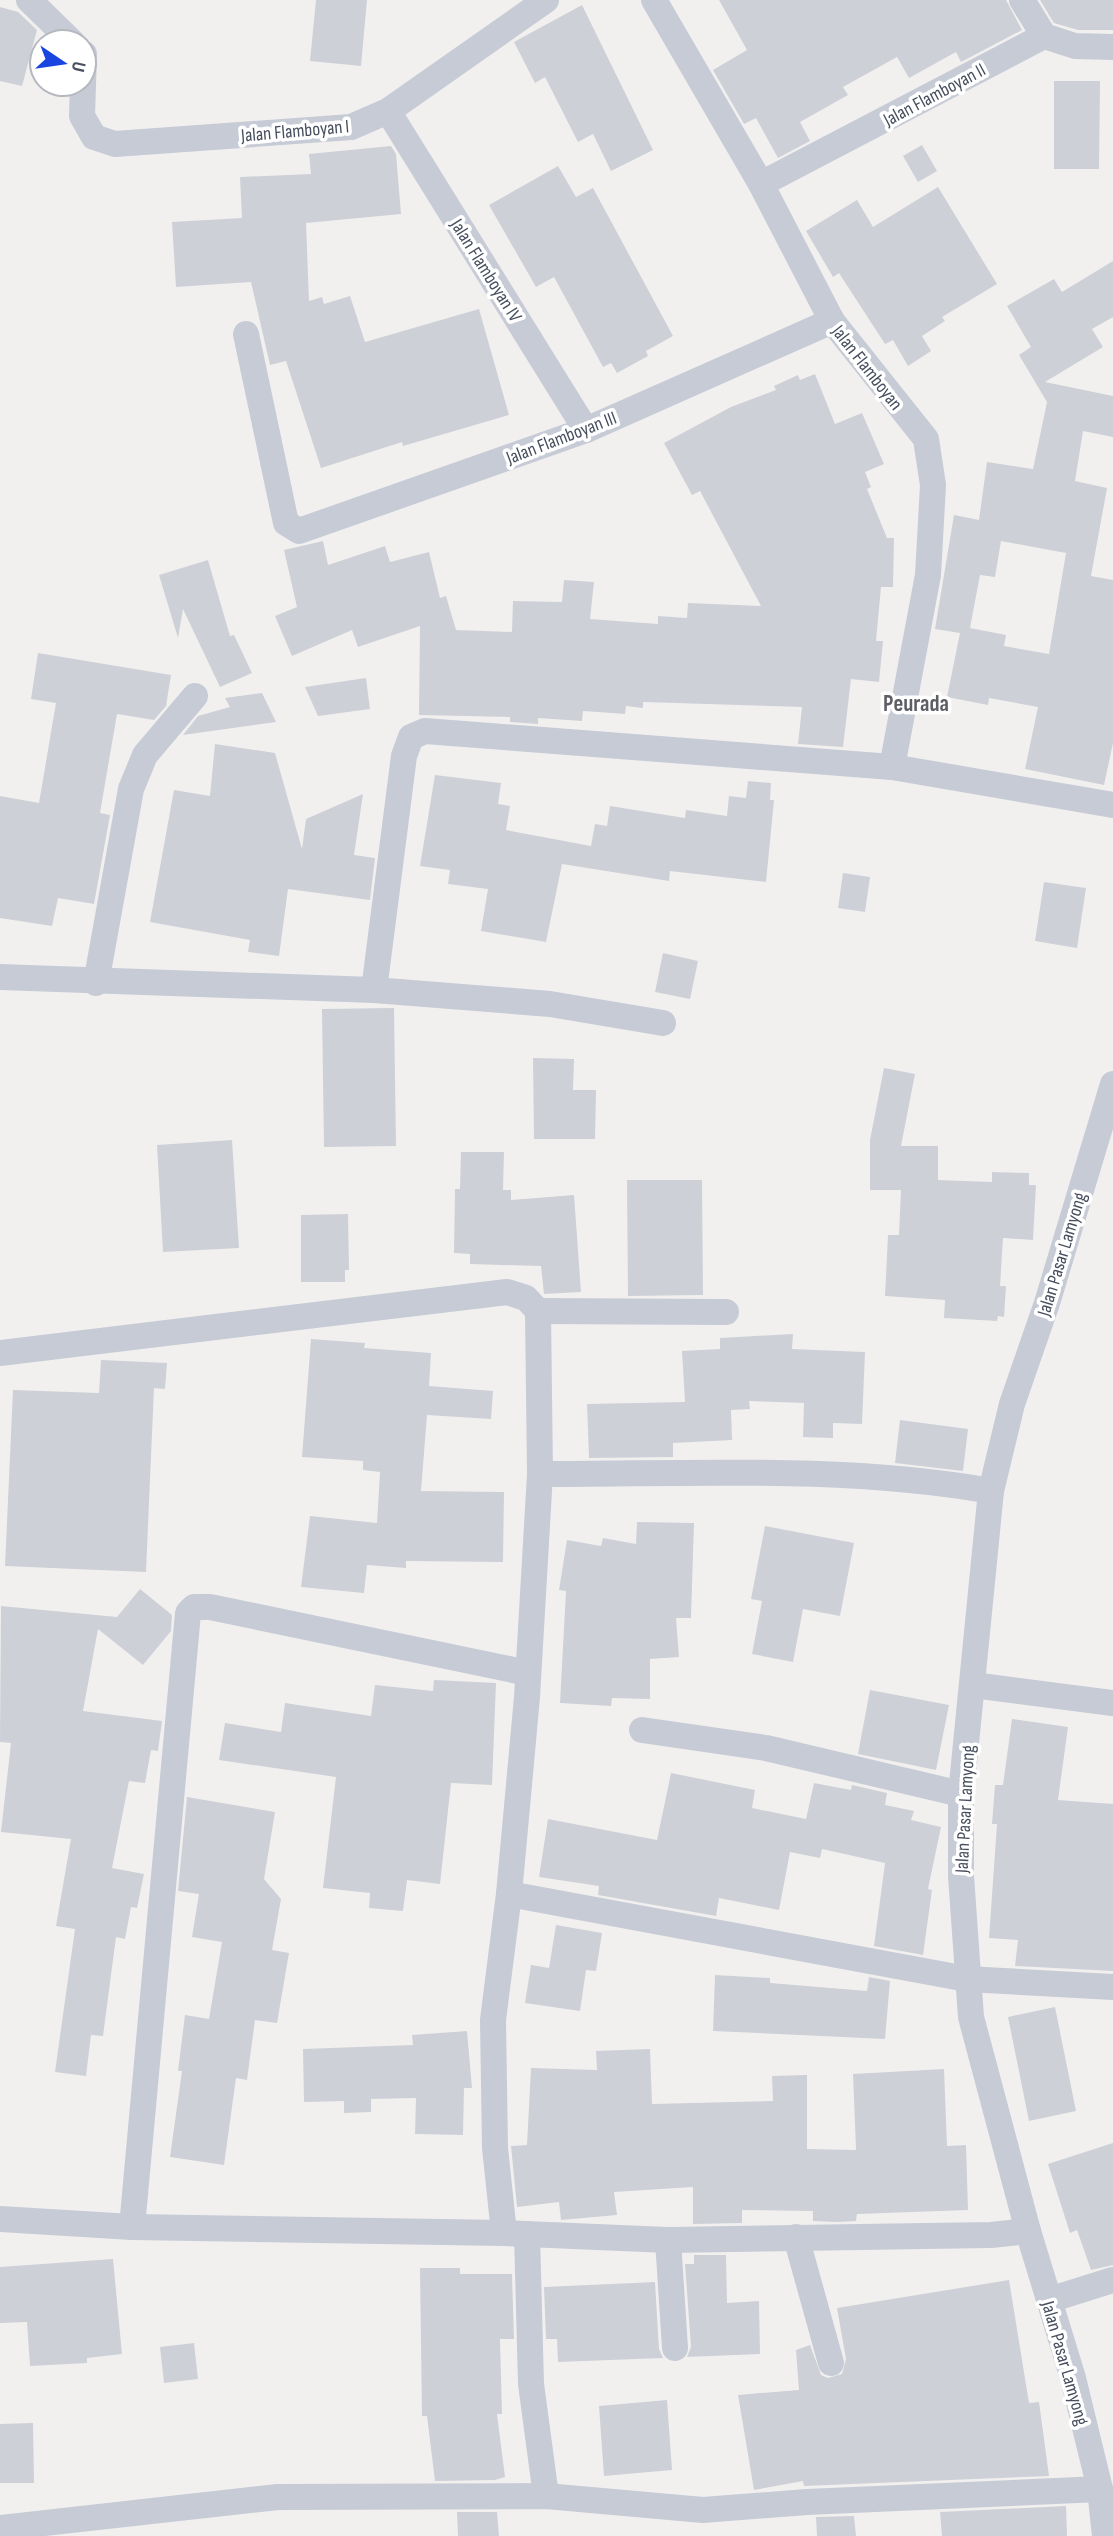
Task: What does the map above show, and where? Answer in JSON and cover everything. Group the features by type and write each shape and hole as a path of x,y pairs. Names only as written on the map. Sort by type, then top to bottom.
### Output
{"street":[{"path":"29,0 58,28"},
{"name":"Jalan Flamboyan I","path":"83,98 82,116 94,137 115,144 351,127 388,111 546,0"},
{"name":"Jalan Flamboyan","path":"654,0 761,184 832,321 926,439 933,485 928,575 892,768"},
{"path":"1023,0 1044,36 1075,46 1113,47"},
{"name":"Jalan Flamboyan II","path":"761,184 1044,36"},
{"name":"Jalan Flamboyan IV","path":"388,111 586,430"},
{"name":"Jalan Flamboyan III","path":"246,334 286,523 299,531 586,430 832,321"},
{"path":"96,983 131,789 145,755 195,696"},
{"path":"374,990 404,756 411,737 425,731 892,768 1113,805"},
{"path":"0,977 96,983 374,990 550,1004 663,1023"},
{"name":"Jalan Pasar Lamyong","path":"1105,2536 1100,2488 1073,2378 1028,2231 978,2050 967,1979 961,1876 961,1794 991,1491 1012,1404 1113,1086"},
{"path":"0,1353 507,1292 526,1298 538,1311 540,1474 528,1673 509,1894 493,2020 495,2148 516,2234 531,2384 546,2496"},
{"path":"538,1311 726,1312"},
{"path":"540,1474 830,1474 955,1485 991,1491"},
{"path":"132,2227 188,1613 194,1607 210,1607 528,1673"},
{"path":"973,1685 1113,1703"},
{"path":"642,1730 765,1748 961,1794"},
{"path":"509,1894 967,1979 1113,1987"},
{"path":"0,2219 132,2227 516,2234 668,2240 991,2235 1028,2231"},
{"path":"796,2237 831,2363"},
{"path":"668,2240 675,2348"},
{"path":"1049,2300 1113,2280"},
{"path":"0,2528 278,2497 546,2496 703,2510 807,2501 1100,2488"}],"building":[{"path":"316,0 367,0 361,66 310,61"},
{"path":"719,0 1006,0 1022,30 961,62 956,52 909,78 897,57 843,87 848,95 800,122 810,141 778,158 756,118 744,124 713,70 747,50"},
{"path":"1040,0 1113,0 1113,30 1078,30 1054,23"},
{"path":"582,5 653,150 611,171 593,134 578,142 545,77 535,83 514,42"},
{"path":"0,7 18,12 35,28 28,28 28,64 22,86 0,81"},
{"path":"1054,81 1100,81 1099,169 1054,169"},
{"path":"922,145 937,171 918,182 903,156"},
{"path":"391,146 396,154 401,214 306,223 309,301 322,297 324,304 350,296 365,342 479,309 509,415 403,446 402,442 321,468 286,361 270,365 251,282 176,287 172,222 242,218 240,177 311,174 309,154"},
{"path":"558,166 576,197 593,188 673,336 646,351 648,356 617,373 611,363 603,367 554,277 536,287 489,205"},
{"path":"938,187 997,284 942,317 945,321 922,336 931,351 908,366 893,340 885,344 839,273 833,277 806,231 857,200 873,227"},
{"path":"1113,261 1113,317 1092,329 1103,347 1045,382 1113,396 1113,437 1083,431 1075,481 1107,488 1091,576 1113,580 1113,743 1104,785 1025,769 1038,707 989,698 988,705 947,697 960,633 935,629 954,515 979,520 987,462 1033,469 1047,402 1019,355 1031,347 1007,306 1054,279 1062,292","holes":["1001,541 1066,553 1049,654 1004,646 1006,635 970,628 980,575 995,577"]},
{"path":"815,374 835,424 862,413 884,464 865,472 871,487 867,489 887,538 894,538 893,587 881,587 876,641 883,641 879,682 851,679 843,747 798,744 802,707 643,702 643,708 626,706 625,714 583,711 582,721 538,718 538,724 510,722 510,717 419,715 420,626 358,647 352,630 292,656 275,616 297,607 284,550 323,541 328,565 385,546 390,562 429,552 440,598 446,596 456,630 512,632 513,601 562,602 564,580 594,582 590,619 658,624 658,616 687,618 688,603 761,606 700,491 692,495 664,443 731,407 776,390 774,386 798,375 800,380"},
{"path":"208,560 230,636 234,635 252,673 220,687 183,609 178,638 159,575"},
{"path":"38,653 171,675 166,706 154,720 117,714 100,813 110,815 94,904 58,898 52,926 0,918 0,796 39,803 56,703 31,699"},
{"path":"366,678 370,709 318,716 305,687"},
{"path":"262,693 276,722 183,735 198,716 230,707 225,698"},
{"path":"215,744 275,753 302,849 306,819 363,794 354,855 375,858 370,900 288,889 279,956 248,952 250,940 150,922 174,790 210,796"},
{"path":"435,775 501,783 498,804 510,806 506,830 591,846 595,824 607,826 610,806 685,818 686,810 727,816 729,796 746,798 748,781 771,783 770,800 774,800 766,882 670,871 669,881 562,864 546,942 481,931 488,889 448,884 450,870 420,866"},
{"path":"843,873 870,877 865,912 838,908"},
{"path":"1044,882 1086,888 1077,948 1035,941"},
{"path":"663,953 698,961 690,999 655,992"},
{"path":"394,1008 396,1146 324,1147 322,1009"},
{"path":"533,1058 574,1059 573,1090 596,1090 595,1139 534,1139"},
{"path":"884,1068 915,1074 901,1146 938,1146 938,1180 992,1182 992,1172 1029,1173 1029,1185 1036,1185 1033,1240 1003,1238 1000,1286 1006,1286 1004,1317 998,1316 997,1321 944,1318 945,1300 885,1296 888,1235 899,1235 901,1190 870,1190 870,1140"},
{"path":"232,1140 239,1248 163,1252 157,1145"},
{"path":"461,1152 504,1152 503,1190 511,1190 511,1200 574,1195 581,1292 544,1294 541,1266 470,1264 470,1254 454,1253 455,1189 460,1189"},
{"path":"627,1180 702,1180 703,1295 628,1296"},
{"path":"348,1214 349,1270 345,1270 345,1282 301,1282 301,1215"},
{"path":"793,1334 792,1349 865,1352 862,1424 833,1423 833,1438 803,1437 804,1403 749,1401 750,1409 731,1410 732,1440 673,1443 673,1457 589,1458 587,1404 685,1402 682,1351 720,1349 720,1338"},
{"path":"311,1339 365,1343 364,1348 431,1353 429,1386 493,1391 491,1419 427,1415 421,1491 504,1492 503,1562 406,1561 406,1568 367,1565 364,1593 301,1587 310,1516 377,1523 380,1472 363,1470 363,1461 302,1457"},
{"path":"101,1360 167,1363 165,1389 154,1388 146,1572 5,1566 13,1390 99,1393"},
{"path":"900,1420 968,1429 963,1471 895,1463"},
{"path":"637,1522 694,1523 691,1618 676,1618 679,1657 650,1659 650,1699 612,1698 611,1706 560,1703 566,1591 559,1590 567,1540 601,1546 603,1538 636,1544"},
{"path":"765,1526 854,1543 840,1616 803,1609 793,1662 752,1654 762,1601 751,1599"},
{"path":"140,1589 172,1615 171,1631 143,1665 98,1629 83,1711 162,1721 158,1751 151,1750 145,1783 129,1781 112,1868 144,1874 137,1908 131,1907 125,1939 116,1937 103,2036 91,2035 86,2076 55,2072 75,1929 56,1926 71,1839 1,1832 11,1743 0,1742 1,1606 117,1617"},
{"path":"434,1680 496,1683 492,1785 451,1783 440,1884 407,1880 403,1911 369,1908 370,1893 323,1888 336,1777 219,1760 225,1723 281,1732 285,1703 371,1716 375,1685 433,1691"},
{"path":"870,1690 949,1705 936,1770 858,1754"},
{"path":"1012,1719 1068,1727 1058,1800 1113,1804 1113,1971 1015,1966 1018,1940 989,1938 997,1824 992,1824 995,1785 1003,1785"},
{"path":"671,1773 755,1790 752,1808 806,1819 814,1783 851,1790 852,1785 887,1793 885,1805 914,1811 911,1820 941,1827 928,1889 932,1890 923,1955 874,1946 885,1863 822,1849 820,1858 790,1852 779,1910 719,1898 716,1916 598,1895 599,1886 539,1877 548,1819 657,1840"},
{"path":"187,1797 275,1812 264,1879 281,1899 272,1950 289,1953 277,2023 255,2020 247,2080 236,2078 224,2165 170,2157 182,2071 178,2071 185,2015 209,2019 222,1942 192,1937 199,1894 178,1891"},
{"path":"556,1925 602,1933 596,1971 586,1970 580,2011 525,2003 531,1965 549,1968"},
{"path":"715,1975 770,1978 770,1983 867,1991 869,1977 890,1981 885,2039 713,2031"},
{"path":"1055,2007 1076,2111 1029,2121 1008,2017"},
{"path":"467,2031 472,2088 464,2088 463,2135 415,2134 416,2098 371,2099 371,2112 344,2113 344,2101 304,2102 303,2049 413,2045 412,2035"},
{"path":"650,2049 652,2104 773,2101 772,2076 807,2075 807,2149 856,2150 853,2074 944,2069 947,2146 966,2145 968,2210 857,2214 856,2221 837,2222 813,2221 813,2211 742,2210 742,2223 693,2224 693,2187 614,2192 617,2215 561,2220 559,2202 517,2207 511,2146 527,2145 531,2068 597,2070 596,2051"},
{"path":"1113,2143 1113,2265 1091,2270 1077,2230 1070,2233 1048,2164"},
{"path":"694,2255 726,2255 727,2303 759,2301 760,2354 687,2357 691,2347 685,2264 694,2264"},
{"path":"113,2259 122,2354 87,2358 87,2363 30,2366 27,2322 0,2323 0,2267"},
{"path":"420,2268 460,2268 460,2274 512,2274 514,2339 500,2339 502,2414 497,2414 505,2477 495,2480 435,2481 427,2416 422,2416"},
{"path":"1009,2280 1029,2403 1039,2402 1049,2476 804,2486 803,2481 754,2490 738,2395 799,2390 796,2350 810,2345 821,2375 828,2378 842,2374 846,2359 837,2308"},
{"path":"655,2282 659,2349 663,2358 558,2362 557,2339 546,2339 544,2287"},
{"path":"194,2343 198,2379 164,2383 160,2347"},
{"path":"667,2400 672,2470 604,2476 599,2406"},
{"path":"33,2423 34,2483 0,2483 0,2424"},
{"path":"1066,2506 1067,2536 942,2536 940,2512"},
{"path":"457,2512 497,2512 499,2536 458,2536"},
{"path":"854,2516 856,2536 817,2536 816,2517"}],"district":[{"name":"Peurada","path":"916,703"}]}
